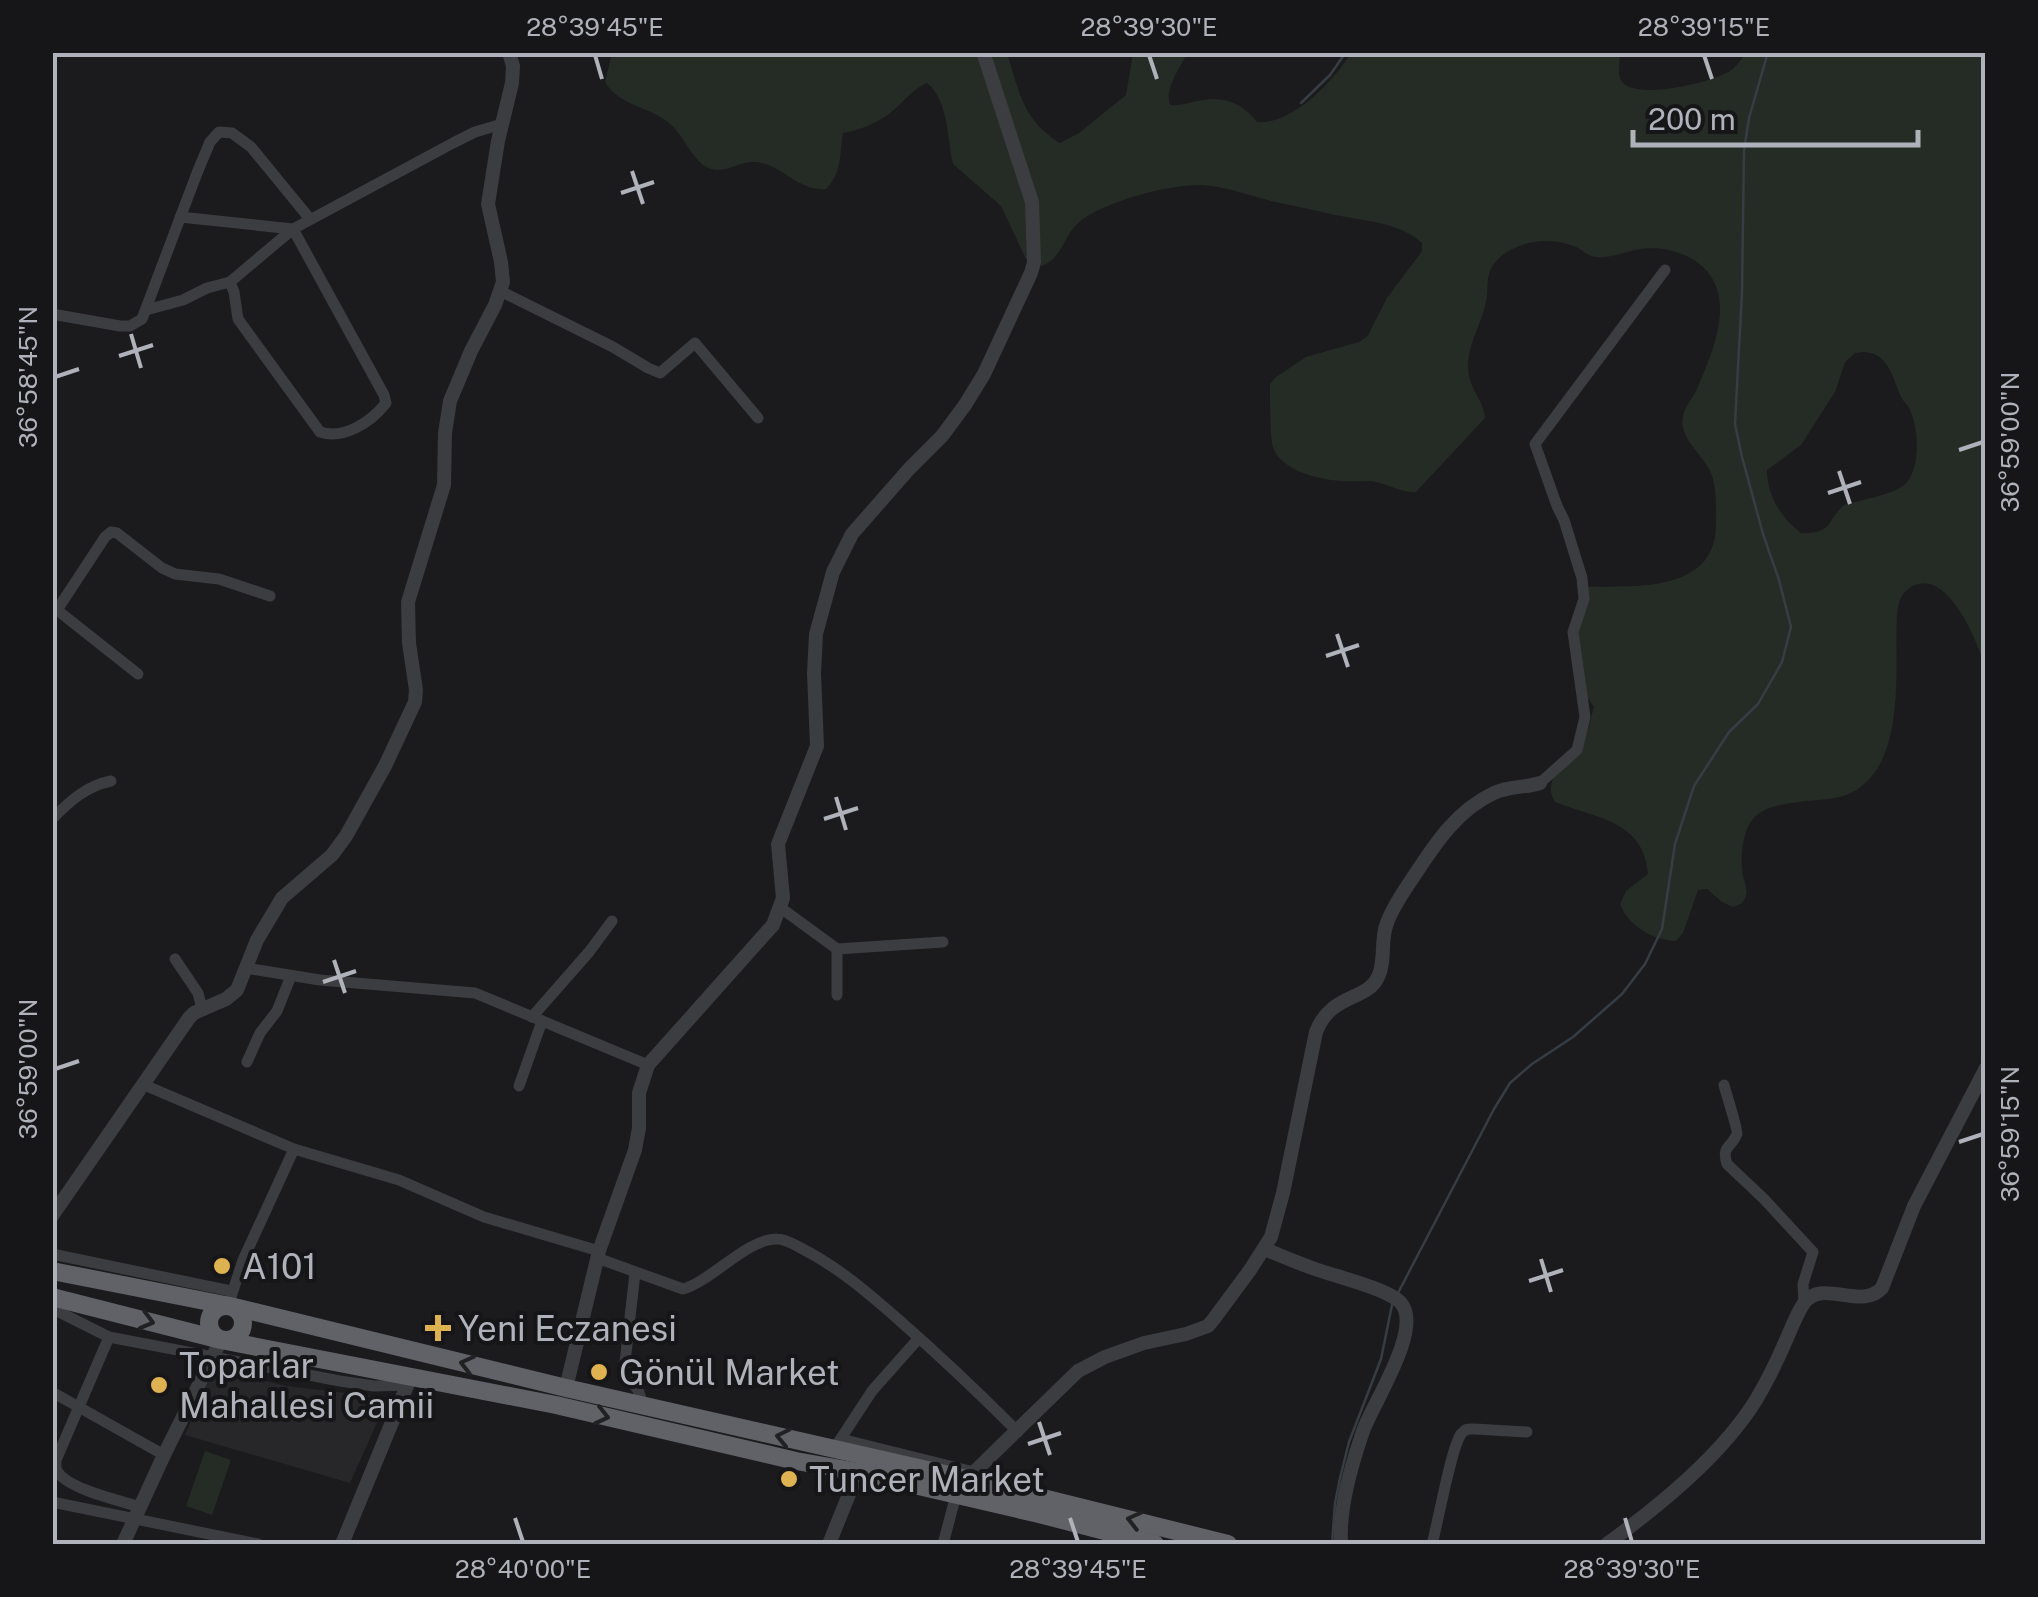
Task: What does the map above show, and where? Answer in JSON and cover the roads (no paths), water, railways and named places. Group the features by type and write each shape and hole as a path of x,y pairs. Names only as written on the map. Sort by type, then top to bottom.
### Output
{"highway":[{"path":"52,1271 230,1299 566,1388 971,1475 1228,1544"},
{"path":"52,1297 217,1348 556,1405 858,1472 1155,1544"},
{"path":"217,1348 209,1320 214,1310 230,1299"}],"street":[{"path":"52,1216 189,1018 237,990 256,940 282,898 332,855 346,836 415,702 408,624 410,592 444,485 450,400 502,282 488,204 513,72 508,52"},
{"path":"566,1388 598,1255 634,1150 639,1128 639,1093 648,1065 772,925 781,908 778,844 816,746 816,634 833,572 852,534 965,406 1032,274 1032,202 982,52"},
{"path":"146,310 230,282 293,229 453,142 502,124"},
{"path":"52,314 130,326 142,319 210,142 224,131 232,132 250,147 310,220"},
{"path":"180,217 293,229"},
{"path":"230,282 238,319 320,432 330,434 369,422 386,400 293,229"},
{"path":"971,1475 1078,1371 1127,1349 1208,1326 1265,1249 1276,1224 1316,1032 1324,1015 1376,980 1389,918 1446,830 1492,794 1540,783 1577,750 1585,717 1574,632 1584,598 1582,578 1535,444 1665,270"},
{"path":"500,291 660,373 694,343 758,418"},
{"path":"138,674 55,608 105,536 117,533 175,574 220,579 270,596"},
{"path":"52,819 89,788 111,781"},
{"path":"781,908 837,948 943,942"},
{"path":"519,1086 536,1019 612,921"},
{"path":"837,948 838,995"},
{"path":"176,959 198,993 202,1009"},
{"path":"245,968 290,976 475,992 648,1065"},
{"path":"247,1062 260,1033 276,1012 290,976"},
{"path":"1607,1544 1690,1476 1724,1440 1767,1380 1804,1303 1821,1293 1866,1297 1882,1288 1914,1206 1986,1068"},
{"path":"142,1084 294,1149 399,1180 484,1217 598,1255 674,1288 688,1289 740,1254 777,1238 787,1241 828,1262 860,1286 1018,1432"},
{"path":"1724,1085 1738,1128 1724,1154 1727,1164 1814,1252 1803,1284 1804,1303"},
{"path":"52,1254 230,1299 243,1260 294,1149"},
{"path":"1265,1249 1395,1298 1406,1320 1395,1364 1372,1408 1356,1452 1343,1510 1342,1544"},
{"path":"636,1273 624,1370 639,1390 641,1405"},
{"path":"52,1306 109,1337 217,1348 123,1544"},
{"path":"109,1337 56,1460 59,1474 137,1512"},
{"path":"838,1444 872,1391 920,1338"},
{"path":"342,1544 409,1380"},
{"path":"52,1392 164,1455"},
{"path":"1432,1544 1462,1433 1475,1429 1527,1432"},
{"path":"830,1544 858,1472"},
{"path":"943,1544 956,1495"},
{"path":"52,1502 137,1512 258,1544"}],"waterway":[{"path":"1301,103 1330,75 1346,52"},
{"path":"1398,1293 1510,1083 1573,1037 1622,994 1645,964 1662,929 1675,844 1694,786 1729,732 1758,704 1782,662 1791,627 1735,424 1744,151 1768,52"},
{"path":"1332,1544 1335,1503 1349,1442 1381,1359 1392,1305"}],"place":[{"name":"A101","path":"222,1266"},
{"name":"Yeni Eczanesi","path":"438,1328"},
{"name":"Gönül Market","path":"599,1372"},
{"name":"Toparlar Mahallesi Camii","path":"159,1385"},
{"name":"Tuncer Market","path":"789,1479"}]}
